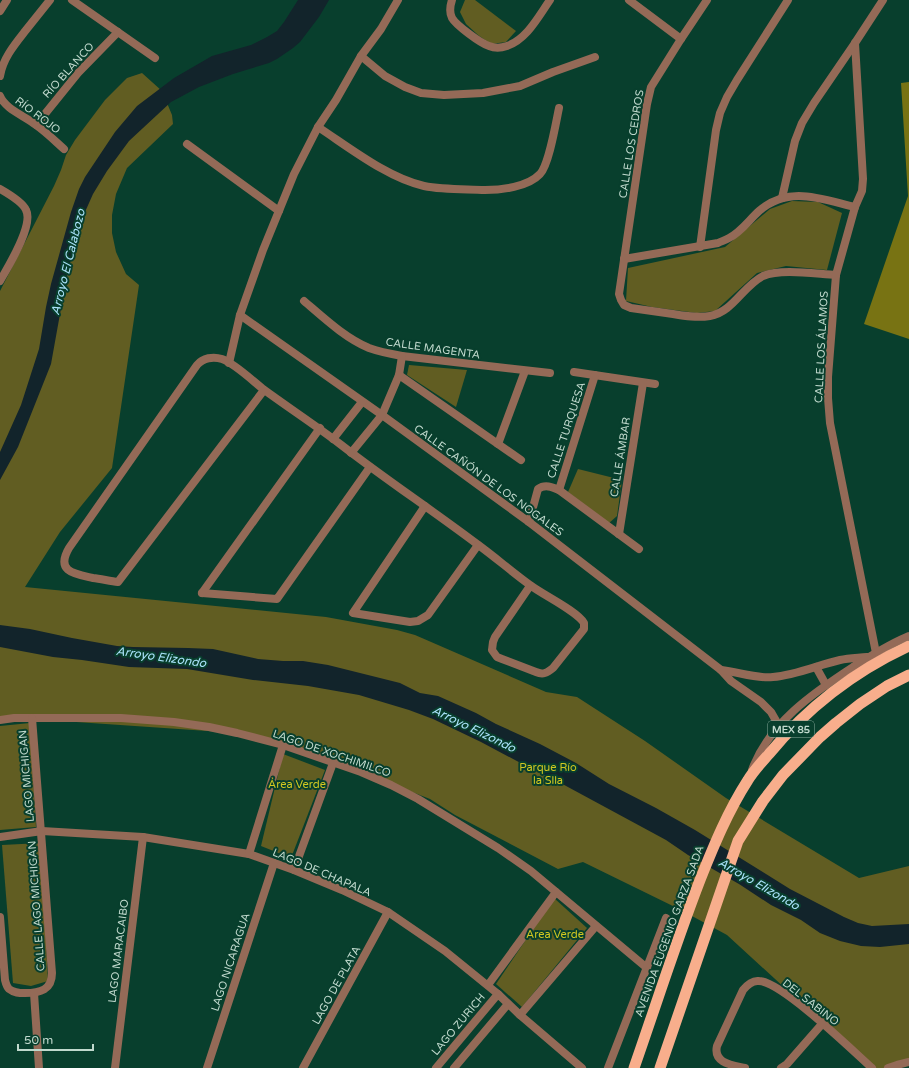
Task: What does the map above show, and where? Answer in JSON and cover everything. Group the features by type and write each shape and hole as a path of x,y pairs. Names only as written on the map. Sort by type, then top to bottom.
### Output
{"highway":[{"name":"AVENIDA EUGENIO GARZA SADA","path":"634,1068 689,908 712,850 730,810 749,778 781,739 802,718 832,693 878,661 909,646"},
{"name":"MEX 85","path":"660,1068 738,841 763,801 783,776 836,723 860,704 887,686 909,675"}],"street":[{"path":"0,11 7,0"},
{"path":"0,76 1,68 13,47 50,0"},
{"path":"72,0 155,58"},
{"path":"229,363 240,315 278,211 294,174 318,128 361,56 381,29 398,0"},
{"path":"452,0 450,9 456,24 488,46 497,48 510,45 525,35 550,0"},
{"path":"629,0 681,39"},
{"name":"CALLE LOS CEDROS","path":"707,0 651,87 647,104 619,294 621,300 624,306 631,308 698,317 711,316 721,312 754,282 763,276 786,272 836,275"},
{"path":"700,246 716,130 720,113 737,80 788,0"},
{"path":"782,198 795,141 802,123 883,0"},
{"name":"RÍO BLANCO","path":"36,124 78,73 118,32"},
{"name":"CALLE LOS ÁLAMOS","path":"856,43 863,179 862,191 855,207 836,275 828,377 828,398 830,423 873,655"},
{"path":"361,56 386,76 405,87 422,93 444,96 483,93 520,86 595,57"},
{"name":"RÍO ROJO","path":"0,96 6,105 36,124 64,149"},
{"path":"318,128 394,175 422,185 454,189 497,190 524,184 540,174 544,167 554,133 559,108"},
{"path":"187,144 278,211"},
{"path":"0,189 26,210 28,219 21,241 0,281"},
{"path":"624,259 718,243 736,233 760,210 782,198 806,196 855,207"},
{"name":"CALLE MAGENTA","path":"304,301 357,342 380,351 402,356 550,373"},
{"name":"CALLE CAÑÓN DE LOS NOGALES","path":"240,315 382,415 529,522 721,670 731,681 762,702 771,712 779,726"},
{"path":"351,452 382,415 399,375 402,356"},
{"path":"264,390 118,582 73,574 66,568 64,560 69,548 197,365 203,360 210,358 222,359 229,363 264,390 320,428 370,467 478,545 530,586 578,615 584,623 584,630 553,668 549,672 542,674 497,657 492,650 495,637 530,586"},
{"path":"498,444 525,371"},
{"path":"574,372 655,384"},
{"path":"399,375 521,460"},
{"name":"CALLE TURQUESA","path":"559,490 595,375"},
{"name":"CALLE ÁMBAR","path":"619,534 643,382"},
{"path":"333,439 362,402"},
{"path":"320,428 202,593 277,599 370,467"},
{"name":"CALLE TURQUESA","path":"529,522 539,488 548,487 559,490 639,549"},
{"path":"425,506 353,613 410,622 418,621 424,618 434,608 478,545"},
{"path":"749,778 760,751 768,739 801,705 826,685 900,639 909,636"},
{"name":"CALLE CAÑÓN DE LOS NOGALES","path":"721,670 743,675 772,677 788,675 816,666 851,658 873,655"},
{"path":"816,666 826,685"},
{"name":"LAGO DE XOCHIMILCO","path":"0,720 14,718 120,718 174,722 209,727 283,745 361,772 418,799 498,848 531,871 647,968"},
{"name":"LAGO MICHIGAN","path":"32,718 42,832"},
{"path":"249,854 283,745"},
{"path":"294,870 332,763"},
{"name":"LAGO DE CHAPALA","path":"0,837 42,832 143,837 249,854 294,870 342,890 388,912 445,951 488,985 582,1068"},
{"name":"CALLE LAGO MICHIGAN","path":"34,993 45,988 52,980 42,832"},
{"name":"LAGO MARACAIBO","path":"115,1068 143,837"},
{"name":"LAGO NICARAGUA","path":"207,1068 274,864"},
{"name":"LAGO ZURICH","path":"488,985 556,892"},
{"name":"LAGO DE PLATA","path":"303,1068 388,912"},
{"path":"0,917 6,985 9,989 17,993 34,993 39,1068"},
{"path":"608,1068 666,918"},
{"path":"520,1014 596,926"},
{"name":"DEL SABINO","path":"744,1068 725,1062 719,1058 716,1052 717,1046 743,990 747,985 758,981 764,982 776,988 791,998 872,1068"},
{"name":"LAGO ZURICH","path":"436,1068 498,994"},
{"path":"454,1068 508,1004"},
{"path":"781,1068 787,1064 822,1024"},
{"path":"888,1068 897,1064 909,1062"}],"green space":[{"path":"465,0 475,0 516,31 506,42 491,44 466,24 460,12"},
{"name":"Parque Río la Slla","path":"142,73 162,91 172,115 173,124 127,168 116,194 112,215 112,233 116,252 126,274 139,285 112,468 60,532 25,587 326,617 397,630 415,635 546,692 577,697 645,741 726,798 859,878 909,866 909,1063 890,1068 872,1068 727,935 679,909 583,862 558,869 455,815 430,799 361,772 237,733 47,720 0,721 0,291 54,186 66,155 75,140 105,100 127,78"},
{"path":"792,201 818,202 842,213 827,270 786,266 757,273 715,311 697,313 652,307 626,301 628,268 725,247 770,209"},
{"path":"409,365 467,370 456,407 407,375"},
{"path":"578,469 622,480 617,516 609,523 568,492"},
{"path":"30,723 36,827 0,830 0,726"},
{"name":"Área Verde","path":"283,754 325,770 291,858 261,846"},
{"path":"41,843 48,981 31,986 13,983 2,845"},
{"name":"Area Verde","path":"554,898 587,928 522,1007 496,984"}],"shaded area":[{"path":"909,82 909,339 864,324 908,196 901,83"}],"water":[{"name":"Arroyo El Calabozo","path":"298,0 329,0 319,17 300,42 269,63 233,74 199,87 171,102 129,141 107,171 93,194 81,221 67,275 51,364 18,447 0,480 0,452 21,405 39,349 51,284 71,212 85,177 115,132 137,106 174,78 212,56 251,45 277,31"},
{"name":"Arroyo Elizondo","path":"0,625 30,629 117,646 213,649 258,659 303,661 328,665 400,683 420,693 438,696 540,744 576,763 609,784 695,830 790,889 844,917 858,923 872,926 909,924 909,944 880,947 861,946 840,941 820,933 801,920 771,905 739,884 688,855 666,840 481,742 433,719 409,710 359,695 308,686 253,680 187,669 129,667 53,657 0,647"}]}
